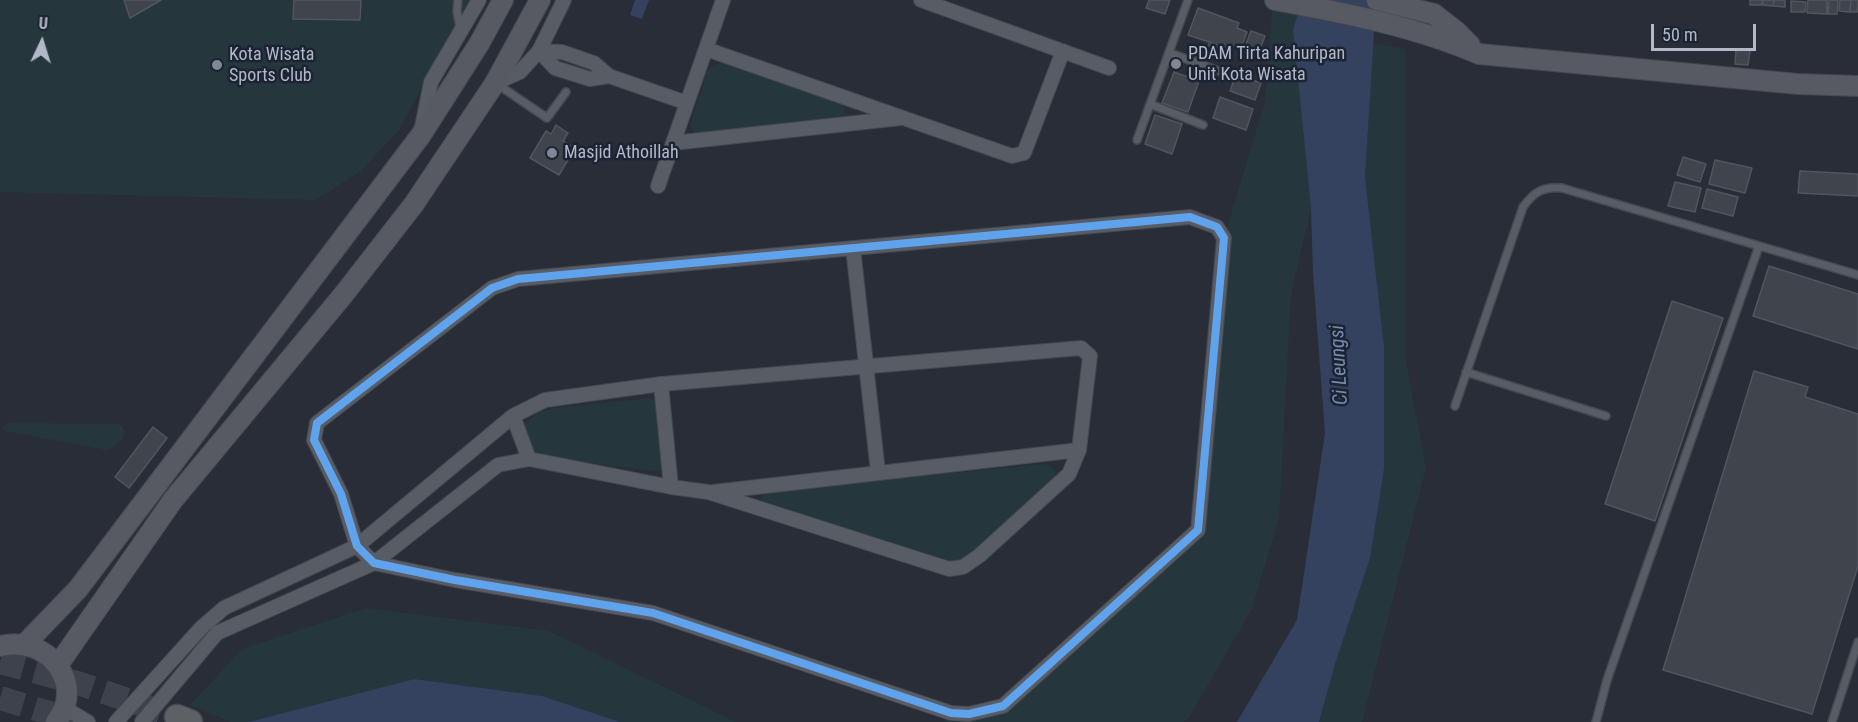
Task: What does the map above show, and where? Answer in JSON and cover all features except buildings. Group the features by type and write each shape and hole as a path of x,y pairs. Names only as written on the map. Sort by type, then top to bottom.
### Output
{"street":[{"path":"421,135 431,82 479,0"},
{"path":"25,644 78,589 421,135 479,44 502,0"},
{"path":"57,665 173,500 344,294 414,204 495,83 540,0"},
{"path":"495,83 520,72 539,51 564,0"},
{"path":"658,186 723,0"},
{"path":"921,0 1109,68"},
{"path":"1275,0 1391,25 1450,42 1479,54 1798,84 1858,86"},
{"path":"1386,2 1434,14 1457,32 1479,54"},
{"path":"706,48 1012,156 1024,153 1064,51"},
{"path":"539,51 562,52 594,63 609,76 687,103"},
{"path":"673,143 904,118"},
{"path":"1190,217 1217,227 1224,238 1198,530 1003,706 969,714 951,713 653,613 455,580 374,563 357,546 341,494 314,440 317,423 492,288 518,279 1190,217"},
{"path":"853,248 878,472"},
{"path":"116,722 201,628 224,609 357,546 513,416 545,400 661,384 1081,348 1090,356 1079,450 1069,474 980,556 963,567 949,569 708,492 671,487 530,459 498,465 374,563 217,633 142,722"},
{"path":"661,384 671,487"},
{"path":"513,416 530,459"},
{"path":"708,492 1079,450"},
{"path":"0,646 11,643 25,644 49,655 57,665 65,685 61,715 88,722"}],"lane":[{"path":"458,0 457,11 461,34"},
{"path":"1137,140 1188,0"},
{"path":"1170,52 1227,74"},
{"path":"495,83 547,118 566,92"},
{"path":"1150,104 1203,125"},
{"path":"1455,406 1523,207 1532,195 1542,189 1562,188 1858,275"},
{"path":"1596,722 1607,680 1759,246"},
{"path":"1466,372 1606,416"},
{"path":"1832,722 1858,642"}],"shaded area":[{"name":"Kota Wisata Sports Club","path":"0,0 470,0 399,130 361,171 316,200 0,192"},
{"path":"1273,0 1302,0 1293,30 1311,208 1291,294 1279,518 1252,609 1188,719 1183,722 943,722 951,713 1003,706 1198,529 1224,238 1265,101"},
{"path":"1373,43 1405,49 1405,356 1426,468 1362,722 1319,722 1384,469 1384,347 1365,177"},
{"path":"722,63 841,104 845,108 844,114 840,118 697,134 690,125 708,70 713,65"},
{"path":"650,398 658,402 664,470 653,471 520,454 513,432 539,412 556,408"},
{"path":"6,423 118,424 125,432 118,443 107,450 5,431 3,428"},
{"path":"1047,464 1055,469 1055,479 964,562 954,564 761,505 764,495 773,490"},
{"path":"366,608 549,631 736,722 620,722 542,696 414,679 249,722 231,722 190,705 242,649"}],"water":[{"path":"635,0 649,0 642,19 630,15"},
{"name":"Ci Leungsi","path":"1302,0 1376,0 1365,177 1384,347 1384,469 1370,558 1335,664 1319,722 1237,722 1297,620 1325,433 1313,273 1311,208 1293,30"},
{"path":"414,679 542,696 620,722 249,722"}],"tunnel":[{"path":"0,662 81,684 177,717"},
{"path":"0,698 79,722"}],"cycle path":[{"path":"1190,217 1217,227 1224,238 1198,530 1003,706 969,714 951,713 653,613 455,580 374,563 357,546 341,494 314,440 317,423 492,288 518,279 1190,217"}],"place":[{"name":"PDAM Tirta Kahuripan Unit Kota Wisata","path":"1176,64"},
{"name":"Kota Wisata Sports Club","path":"217,65"},
{"name":"Masjid Athoillah","path":"552,153"}]}
